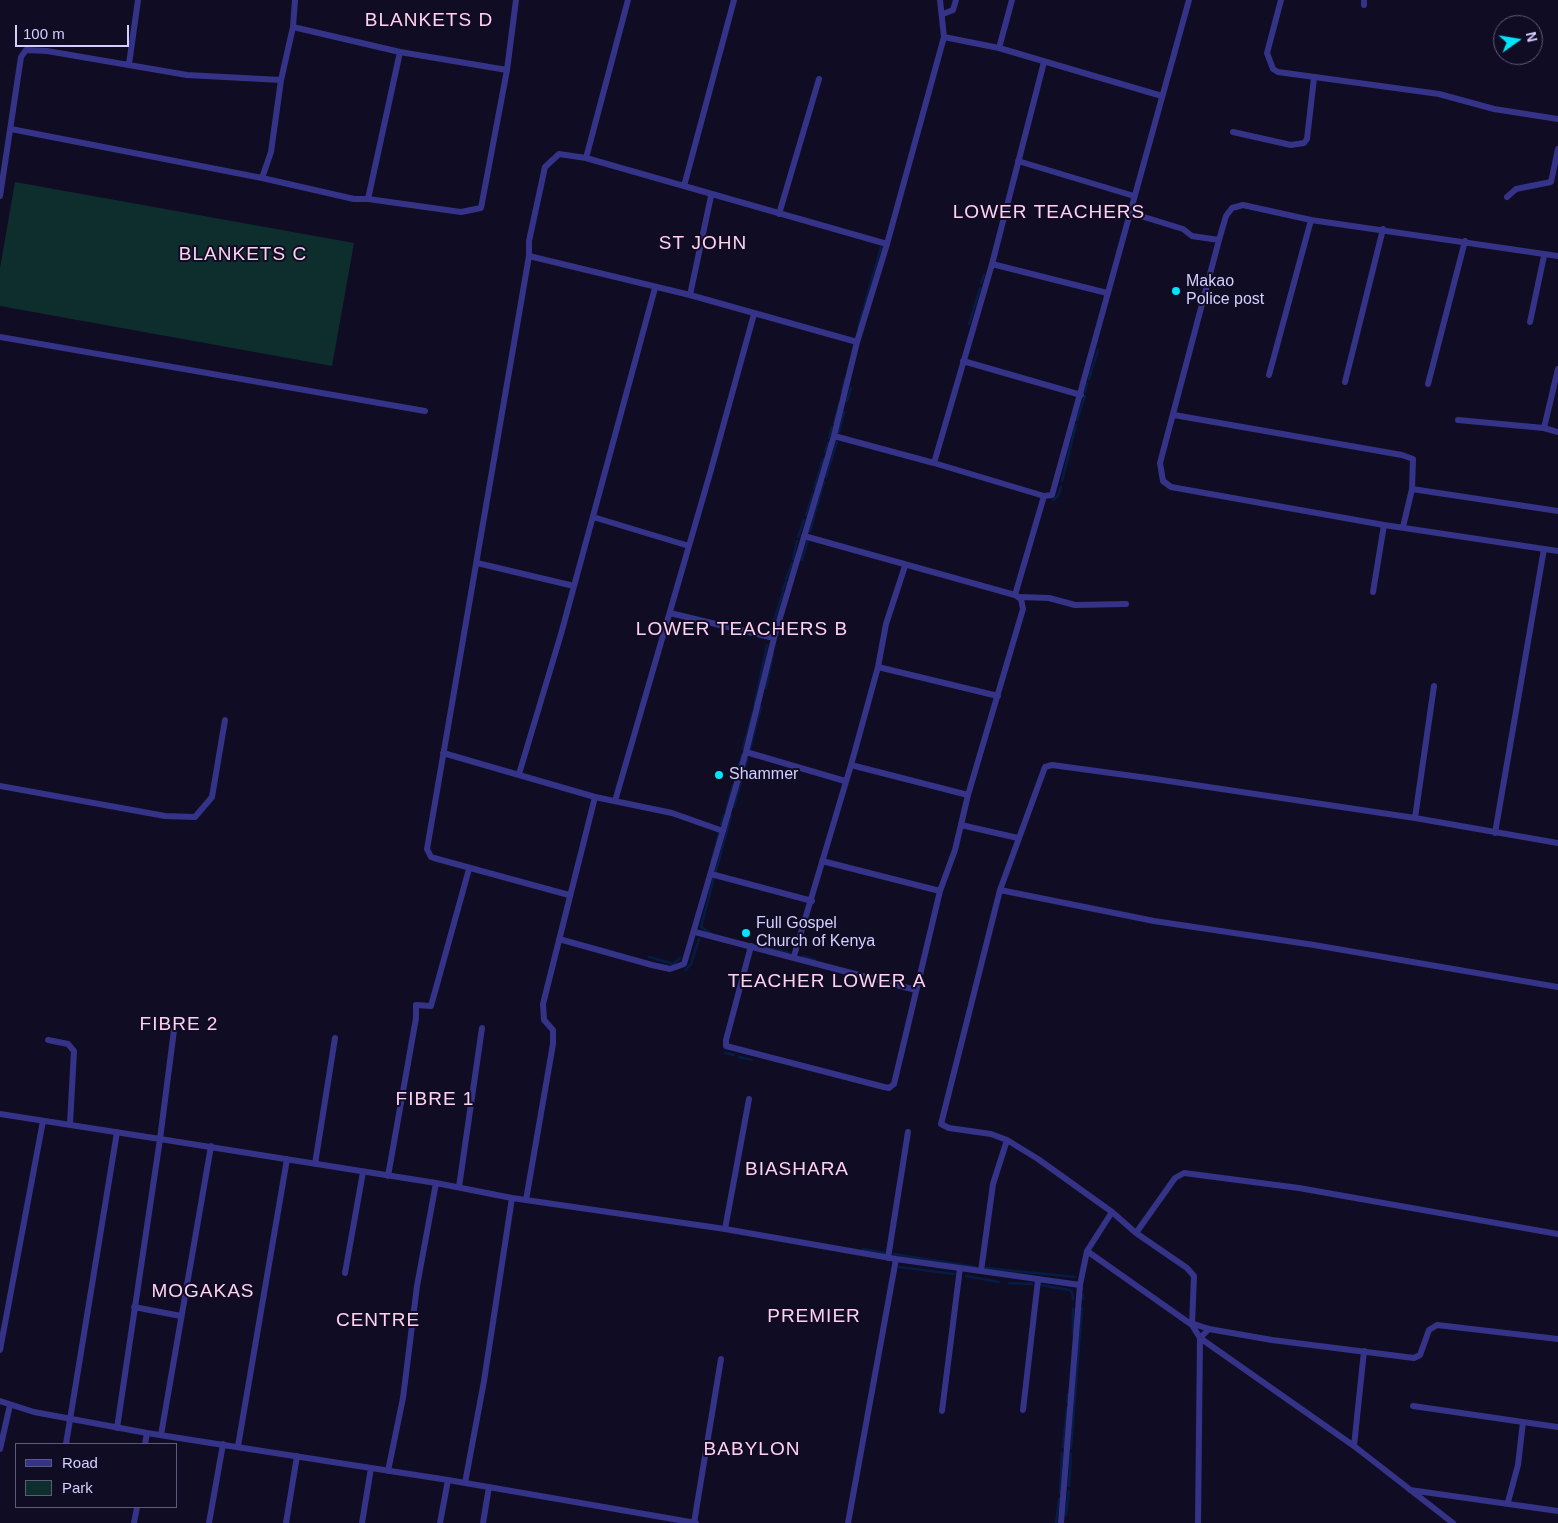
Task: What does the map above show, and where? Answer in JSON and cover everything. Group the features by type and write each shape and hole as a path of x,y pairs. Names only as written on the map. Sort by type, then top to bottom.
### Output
{"street":[{"path":"130,64 138,0"},
{"path":"262,178 271,152 281,80 293,27 295,0"},
{"path":"11,129 262,178 354,199 368,198 461,212 481,208 507,70 516,0"},
{"path":"586,158 628,0"},
{"path":"684,186 734,0"},
{"path":"558,939 670,968 684,964 695,932 746,752 774,638 834,436 857,342 887,244 944,36 940,0"},
{"path":"943,14 953,10 956,0"},
{"path":"999,48 1012,0"},
{"path":"834,436 934,463 1044,496 1052,495 1055,491 1107,293 1131,213 1134,196 1189,0"},
{"path":"1281,0 1268,53 1269,62 1273,69 1278,72 1439,94 1494,109 1558,119"},
{"path":"293,27 400,52 507,70"},
{"path":"944,36 999,48 1162,96"},
{"path":"0,196 2,167 11,129 21,58 26,50 47,51 187,75 281,80"},
{"path":"368,198 400,52"},
{"path":"934,463 992,264 1044,62"},
{"path":"1233,132 1291,145 1304,143 1307,139 1314,78"},
{"path":"779,214 819,79"},
{"path":"1507,197 1516,189 1551,182 1558,149"},
{"path":"569,895 469,869 430,857 428,854 430,828 477,563 529,241 545,167 559,154 586,158 684,186 711,196 887,244"},
{"path":"1018,160 1134,196"},
{"path":"690,295 711,196"},
{"path":"1558,256 1544,256 1465,241 1311,220 1243,205 1232,208 1226,216 1218,240 1160,463 1163,481 1171,487 1384,524 1558,551"},
{"path":"1131,213 1183,229 1192,236 1218,240"},
{"path":"1269,374 1311,220"},
{"path":"1345,382 1383,229"},
{"path":"1428,384 1465,241"},
{"path":"528,256 690,295 857,342"},
{"path":"1530,322 1544,256"},
{"path":"992,264 1107,293"},
{"path":"519,774 574,586 655,288"},
{"path":"615,801 754,314"},
{"path":"0,337 425,411"},
{"path":"963,361 1081,395"},
{"path":"1544,428 1558,369"},
{"path":"1174,415 1402,455 1413,460 1412,490 1403,527"},
{"path":"1458,420 1544,428 1558,432"},
{"path":"1412,490 1558,511"},
{"path":"751,946 726,1046 889,1088 894,1084 940,891 1023,610 1017,596 1044,496"},
{"path":"593,516 689,546"},
{"path":"1373,592 1384,524"},
{"path":"804,536 1017,596 1049,598 1075,605 1126,604"},
{"path":"1495,834 1544,549"},
{"path":"477,563 574,586"},
{"path":"794,956 812,901 851,765 878,667 886,624 905,566"},
{"path":"670,613 774,638"},
{"path":"878,667 998,696"},
{"path":"1415,818 1434,686"},
{"path":"0,786 165,816 195,817 212,797 225,720"},
{"path":"746,752 845,781"},
{"path":"443,753 594,797 672,813 723,831"},
{"path":"851,765 968,795"},
{"path":"1454,1523 1354,1446 1200,1338 1193,1325 1194,1276 1187,1268 1136,1233 1112,1212 1038,1159 1007,1140 991,1134 949,1128 941,1124 941,1121 1000,890 1042,771 1048,765 1415,818 1495,834 1558,843"},
{"path":"526,1200 552,1044 552,1030 544,1020 543,1004 594,797"},
{"path":"961,825 1018,838"},
{"path":"822,861 940,891"},
{"path":"388,1176 416,1018 416,1005 431,1006 469,869"},
{"path":"711,874 812,901"},
{"path":"1000,890 1154,922 1314,945 1558,987"},
{"path":"695,932 794,956 916,990"},
{"path":"459,1187 482,1028"},
{"path":"117,1428 160,1139 174,1030"},
{"path":"315,1164 335,1038"},
{"path":"48,1040 68,1044 74,1051 70,1124"},
{"path":"725,1228 748,1099"},
{"path":"0,1114 211,1146 436,1183 512,1198 725,1228 888,1258 1080,1285"},
{"path":"0,1350 43,1121"},
{"path":"66,1443 117,1132"},
{"path":"888,1258 908,1132"},
{"path":"981,1271 993,1184 1007,1140"},
{"path":"161,1435 180,1316 211,1146"},
{"path":"238,1446 287,1159"},
{"path":"345,1273 363,1172"},
{"path":"1136,1233 1175,1178 1184,1173 1299,1188 1558,1234"},
{"path":"388,1471 403,1398 417,1286 436,1183"},
{"path":"465,1483 484,1381 512,1198"},
{"path":"1061,1523 1080,1285 1087,1252 1112,1212"},
{"path":"1087,1252 1193,1325 1209,1329 1272,1340 1414,1358 1420,1355 1429,1330 1437,1325 1558,1339"},
{"path":"848,1523 896,1259"},
{"path":"942,1411 960,1268"},
{"path":"1023,1410 1038,1280"},
{"path":"134,1307 180,1316"},
{"path":"1198,1523 1200,1338 1209,1329"},
{"path":"1354,1446 1364,1351"},
{"path":"0,1401 10,1405 117,1428 448,1480 664,1520 694,1523 721,1358"},
{"path":"0,1449 10,1405"},
{"path":"1413,1406 1558,1427"},
{"path":"1508,1502 1518,1465 1523,1422"},
{"path":"145,1443 147,1433"},
{"path":"209,1523 223,1444"},
{"path":"286,1523 298,1456"},
{"path":"362,1523 372,1468"},
{"path":"440,1523 448,1480"},
{"path":"483,1523 489,1487"},
{"path":"1409,1490 1508,1502 1558,1511"},
{"path":"134,1523 137,1508"}],"green space":[{"path":"15,182 354,243 332,366 0,306 0,268"}],"waterway":[{"path":"858,328 881,247"},
{"path":"981,283 984,275"},
{"path":"969,324 980,288"},
{"path":"1089,379 1098,350"},
{"path":"842,391 845,379"},
{"path":"1085,392 1087,384"},
{"path":"847,401 851,388"},
{"path":"1077,420 1085,396"},
{"path":"834,423 839,404"},
{"path":"839,432 844,412"},
{"path":"1062,481 1076,425"},
{"path":"829,438 832,427"},
{"path":"826,477 837,442"},
{"path":"825,452 828,443"},
{"path":"814,489 823,459"},
{"path":"810,531 824,482"},
{"path":"1053,500 1058,496 1061,487"},
{"path":"806,515 813,494"},
{"path":"798,537 804,520"},
{"path":"802,560 808,540"},
{"path":"793,559 797,541"},
{"path":"786,579 792,563"},
{"path":"783,589 786,582"},
{"path":"770,633 783,592"},
{"path":"754,707 767,645"},
{"path":"766,688 773,654"},
{"path":"750,749 761,707"},
{"path":"743,748 753,712"},
{"path":"735,778 742,755"},
{"path":"734,807 747,760"},
{"path":"726,810 733,785"},
{"path":"721,824 724,815"},
{"path":"716,871 731,816"},
{"path":"711,863 719,833"},
{"path":"712,934 701,927 714,877"},
{"path":"686,970 691,964 699,939"},
{"path":"764,947 789,953"},
{"path":"803,956 815,960"},
{"path":"649,957 673,964 680,958"},
{"path":"725,1053 734,1055"},
{"path":"739,1057 752,1060"},
{"path":"863,1249 885,1253"},
{"path":"894,1254 975,1267"},
{"path":"899,1267 954,1274"},
{"path":"986,1268 1075,1277"},
{"path":"966,1276 999,1282"},
{"path":"1009,1283 1032,1284"},
{"path":"1041,1285 1069,1290 1072,1292 1073,1299"},
{"path":"1071,1448 1082,1308"},
{"path":"1073,1309 1073,1334"},
{"path":"1067,1402 1068,1394"},
{"path":"1063,1447 1067,1408"},
{"path":"1060,1493 1062,1453"},
{"path":"1069,1486 1071,1454"},
{"path":"1066,1515 1069,1491"},
{"path":"1056,1523 1059,1499"}],"place":[{"name":"Makao Police post","path":"1176,291"},
{"name":"Shammer","path":"719,775"},
{"name":"Full Gospel Church of Kenya","path":"746,933"}],"district":[{"name":"BLANKETS D","path":"429,21"},
{"name":"LOWER TEACHERS","path":"1049,213"},
{"name":"ST JOHN","path":"703,244"},
{"name":"BLANKETS C","path":"243,255"},
{"name":"LOWER TEACHERS B","path":"742,630"},
{"name":"TEACHER LOWER A","path":"827,982"},
{"name":"FIBRE 2","path":"179,1025"},
{"name":"FIBRE 1","path":"435,1100"},
{"name":"BIASHARA","path":"797,1170"},
{"name":"MOGAKAS","path":"203,1292"},
{"name":"PREMIER","path":"814,1317"},
{"name":"CENTRE","path":"378,1321"},
{"name":"BABYLON","path":"752,1450"}]}
